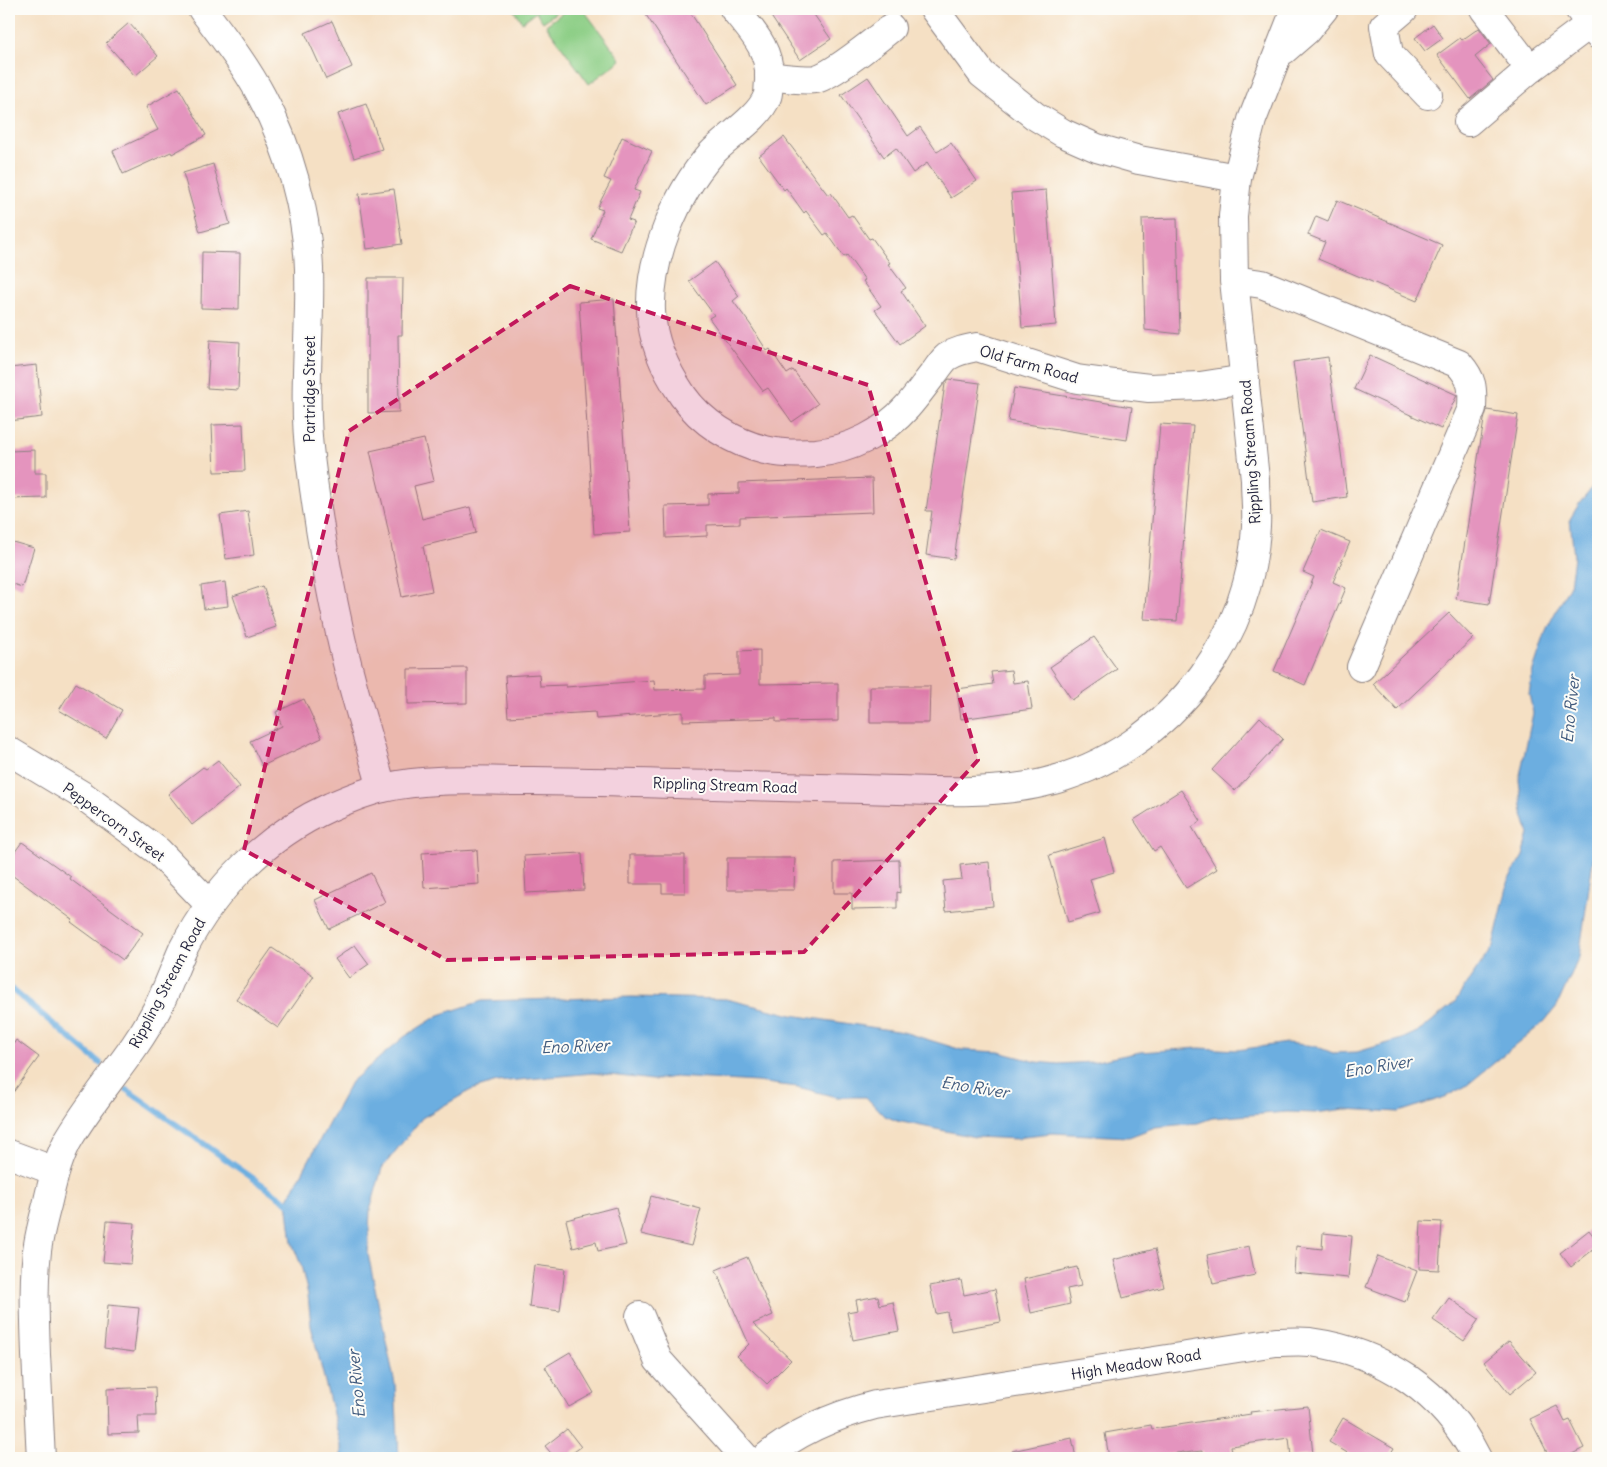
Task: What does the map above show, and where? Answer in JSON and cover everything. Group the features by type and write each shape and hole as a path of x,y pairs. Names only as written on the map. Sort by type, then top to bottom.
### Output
{"street":[{"name":"Partridge Street","path":"202,9 261,94 274,120 302,206 308,239 306,422 310,456 322,539 341,639 382,788"},
{"name":"Old Farm Road","path":"734,9 760,42 770,69 767,97 756,114 711,154 683,194 672,215 655,267 651,290 651,313 656,338 668,371 688,404 726,434 748,445 792,454 819,453 847,447 884,428 892,421 906,408 946,358 962,349 977,347 1077,379 1099,382 1157,387 1200,386 1245,379"},
{"path":"934,9 982,74 1035,116 1063,133 1097,148 1139,160 1238,178"},
{"path":"1484,9 1530,69"},
{"name":"Rippling Stream Road","path":"41,1458 34,1300 37,1251 55,1171 71,1137 90,1107 128,1056 157,1009 183,950 210,906 251,858 297,824 354,797 382,788 418,782 531,781 974,790 1011,788 1043,783 1098,763 1121,752 1180,704 1215,658 1229,631 1248,581 1256,529 1254,479 1234,280 1233,216 1238,178 1252,120 1290,23 1315,10"},
{"path":"1385,14 1389,54 1428,95"},
{"path":"1468,122 1530,69 1589,23"},
{"path":"769,76 816,79 826,76 877,40 890,28"},
{"path":"1234,280 1262,284 1459,364 1467,373 1473,387 1472,408 1361,667"},
{"name":"Peppercorn Street","path":"9,751 82,795 158,851 210,906"},
{"path":"9,1154 55,1171"},
{"path":"640,1316 658,1360 746,1458"},
{"name":"High Meadow Road","path":"765,1458 800,1434 855,1410 875,1405 1267,1344 1308,1342 1356,1352 1421,1387 1454,1420 1468,1440 1477,1458"}],"highlighted area":[{"path":"570,286 868,385 978,760 804,952 447,960 244,850 349,431"}],"green space":[{"path":"513,9 561,9 543,22 536,12 522,22"},
{"path":"568,9 583,9 621,60 589,84 546,25"}],"water":[{"name":"Eno River","path":"1598,476 1597,832 1579,957 1557,1006 1544,1022 1466,1086 1445,1097 1399,1112 1345,1109 1315,1113 1287,1112 1212,1118 1198,1123 1155,1127 1129,1137 1052,1133 1024,1136 1018,1139 975,1137 897,1121 883,1115 866,1097 836,1097 798,1087 757,1082 675,1077 653,1080 593,1073 497,1082 471,1090 422,1118 382,1168 370,1210 368,1254 395,1384 399,1458 341,1458 341,1446 311,1326 308,1295 301,1265 292,1243 287,1201 351,1082 404,1037 439,1015 482,1001 632,997 726,999 792,1015 903,1032 962,1050 999,1052 1037,1062 1058,1064 1092,1062 1140,1052 1199,1048 1237,1050 1287,1043 1315,1046 1333,1053 1357,1052 1402,1039 1421,1030 1454,1003 1493,946 1509,879 1523,856 1529,834 1523,814 1519,780 1533,713 1529,694 1533,670 1547,628 1570,585 1574,557 1570,519"}],"building":[{"path":"642,9 688,9 737,85 706,105"},
{"path":"766,9 810,9 831,39 800,60"},
{"path":"332,21 352,67 326,79 305,33"},
{"path":"129,23 158,56 135,76 106,43"},
{"path":"1433,24 1443,38 1425,51 1415,38"},
{"path":"1479,28 1491,44 1475,57 1493,80 1470,99 1437,55 1460,38 1462,40"},
{"path":"868,77 908,136 920,127 937,152 951,143 977,181 951,198 927,163 913,173 896,148 884,157 841,95"},
{"path":"179,88 206,135 172,154 171,152 123,174 113,151 158,130 146,107"},
{"path":"366,104 382,149 354,158 338,114"},
{"path":"622,137 652,151 634,190 640,192 628,220 634,222 621,251 591,239 603,210 597,208 611,181 604,178"},
{"path":"784,137 828,195 831,193 848,217 852,215 869,239 872,238 906,288 901,291 925,326 900,344 875,310 881,306 847,255 844,257 827,233 824,235 806,211 804,213 759,156"},
{"path":"213,164 230,224 200,232 183,173"},
{"path":"394,189 402,244 367,249 359,194"},
{"path":"1046,190 1056,325 1022,328 1011,193"},
{"path":"1337,200 1442,245 1417,301 1318,259 1325,242 1308,235 1316,216 1328,221"},
{"path":"1177,218 1180,334 1145,330 1142,219"},
{"path":"202,252 240,253 239,309 201,308"},
{"path":"715,262 739,296 733,301 767,351 770,349 787,374 793,370 818,404 792,422 768,388 763,391 709,318 714,315 689,281"},
{"path":"368,278 403,278 402,335 398,335 399,412 368,413"},
{"path":"614,299 630,532 594,534 579,302"},
{"path":"210,340 240,342 238,390 207,388"},
{"path":"1370,355 1457,395 1441,429 1354,389"},
{"path":"1328,357 1347,497 1312,502 1293,362"},
{"path":"37,365 42,417 9,421 9,368"},
{"path":"949,379 980,383 954,559 926,555 932,511 926,511 945,384"},
{"path":"1014,388 1132,407 1127,440 1008,421"},
{"path":"1487,410 1518,415 1489,604 1456,599"},
{"path":"243,424 245,471 214,472 212,425"},
{"path":"1160,424 1193,426 1177,621 1144,619"},
{"path":"424,439 434,481 414,486 422,519 470,507 476,533 423,546 432,591 402,597 370,451"},
{"path":"35,450 35,473 46,473 46,498 9,499 9,451"},
{"path":"872,478 873,512 740,517 740,524 707,525 707,536 666,538 665,506 708,505 708,494 739,493 739,483"},
{"path":"248,511 254,555 226,559 220,515"},
{"path":"1321,530 1350,542 1333,582 1346,588 1305,685 1274,671 1314,577 1303,572"},
{"path":"9,541 34,548 22,587 9,583"},
{"path":"225,582 228,606 204,609 201,586"},
{"path":"263,586 276,627 247,637 233,596"},
{"path":"1449,613 1473,638 1397,710 1373,684"},
{"path":"1094,637 1117,669 1072,700 1050,667"},
{"path":"760,650 760,684 838,683 838,721 776,722 776,718 683,721 683,712 596,719 595,712 508,717 505,676 539,674 540,686 566,685 566,687 654,680 655,690 705,689 705,676 739,675 739,651"},
{"path":"467,668 467,703 408,704 408,669"},
{"path":"1011,670 1013,683 1028,681 1032,709 961,719 957,689 993,684 991,672"},
{"path":"76,683 122,710 106,738 59,710"},
{"path":"870,686 930,686 929,723 870,723"},
{"path":"304,699 322,738 262,766 250,741 282,726 276,712"},
{"path":"1260,717 1283,739 1235,791 1212,770"},
{"path":"218,760 240,787 192,825 168,794 203,767 206,769"},
{"path":"1181,790 1201,821 1192,827 1217,869 1186,888 1160,847 1154,851 1134,820"},
{"path":"1105,838 1114,872 1090,879 1100,913 1068,922 1049,855"},
{"path":"22,842 143,933 123,960 9,873 9,860"},
{"path":"477,850 479,884 424,888 422,853"},
{"path":"582,853 584,890 526,893 524,856"},
{"path":"630,855 685,855 685,893 662,893 662,884 630,884"},
{"path":"727,858 795,858 794,890 727,890"},
{"path":"899,860 900,893 897,892 897,908 852,909 852,893 834,893 834,862"},
{"path":"989,862 993,906 946,911 943,881 962,879 960,865"},
{"path":"371,873 385,902 329,929 315,900"},
{"path":"355,945 369,964 349,978 335,959"},
{"path":"272,948 314,976 278,1028 236,999"},
{"path":"16,1040 39,1057 9,1098 9,1051"},
{"path":"651,1196 701,1209 691,1246 641,1234"},
{"path":"616,1207 626,1245 598,1251 596,1242 573,1248 566,1220"},
{"path":"107,1221 135,1223 131,1264 103,1262"},
{"path":"1421,1221 1442,1222 1439,1270 1419,1269"},
{"path":"1589,1230 1598,1242 1598,1246 1571,1267 1560,1253"},
{"path":"1323,1233 1352,1236 1348,1278 1294,1273 1296,1246 1322,1249"},
{"path":"1249,1246 1255,1275 1213,1284 1207,1255"},
{"path":"1155,1249 1164,1287 1123,1298 1113,1260"},
{"path":"1378,1256 1417,1271 1405,1302 1366,1287"},
{"path":"747,1257 773,1315 753,1324 791,1360 767,1384 737,1356 749,1344 716,1270"},
{"path":"534,1265 565,1269 560,1311 529,1307"},
{"path":"1077,1267 1081,1286 1067,1289 1070,1304 1031,1313 1024,1279"},
{"path":"961,1280 964,1295 995,1289 1001,1322 951,1331 947,1312 936,1314 930,1286"},
{"path":"878,1296 880,1305 893,1302 899,1331 853,1340 847,1312 858,1310 856,1300"},
{"path":"1449,1298 1479,1319 1464,1341 1433,1320"},
{"path":"108,1305 139,1308 134,1352 104,1348"},
{"path":"1509,1341 1536,1372 1510,1394 1484,1362"},
{"path":"570,1352 594,1393 569,1407 545,1367"},
{"path":"155,1387 156,1416 138,1416 139,1433 108,1434 107,1389"},
{"path":"1308,1406 1313,1455 1291,1457 1289,1438 1231,1446 1233,1458 1203,1458 1202,1451 1143,1458 1109,1458 1105,1433 1151,1425 1152,1429 1251,1414 1250,1412"},
{"path":"1557,1406 1565,1422 1570,1420 1584,1448 1564,1458 1550,1458 1530,1419"},
{"path":"1343,1418 1394,1448 1388,1458 1356,1458 1329,1442"},
{"path":"567,1429 581,1447 565,1458 555,1458 545,1446"},
{"path":"1072,1438 1076,1458 1013,1458 1012,1451"}],"waterway":[{"path":"9,987 100,1063"},
{"path":"127,1090 294,1207"}]}
